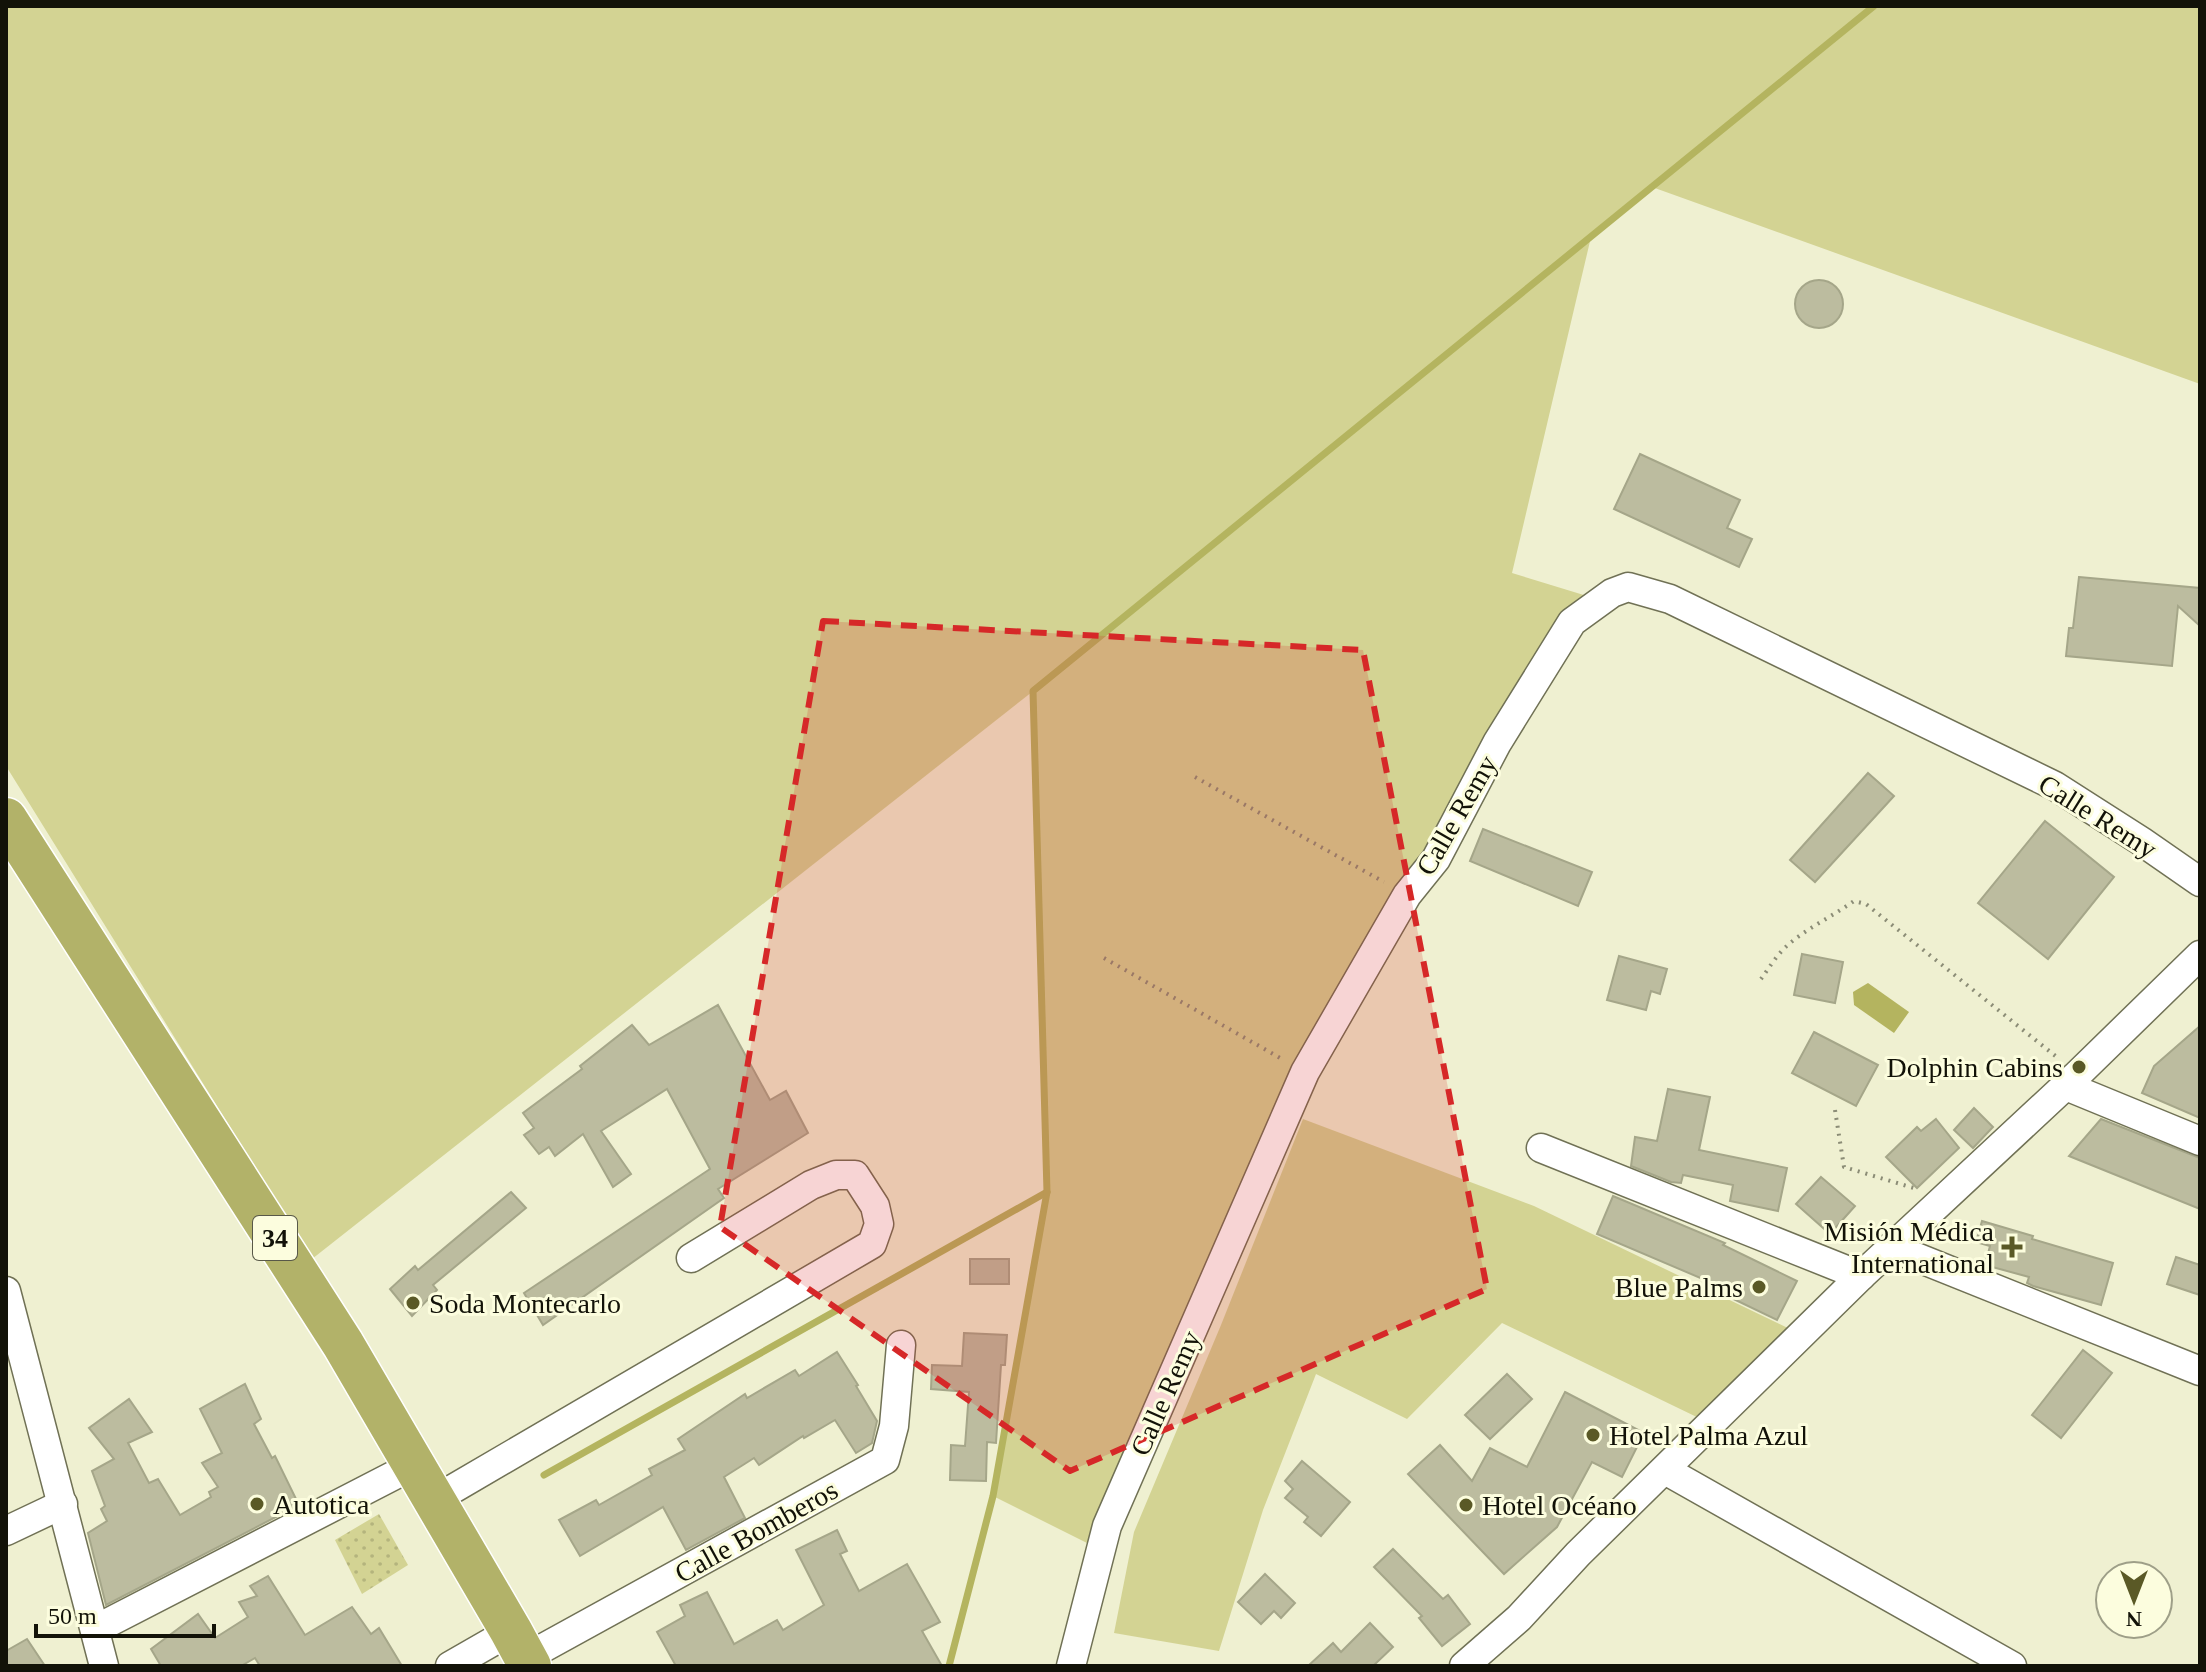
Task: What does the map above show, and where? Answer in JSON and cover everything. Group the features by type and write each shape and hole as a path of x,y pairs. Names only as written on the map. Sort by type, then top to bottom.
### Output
{"highway":[{"name":"34","path":"6,819 343,1344 522,1652"}],"street":[{"name":"Calle Remy","path":"1071,1666 1107,1526 1305,1072 1407,895 1436,859 1497,743 1572,622 1612,593 1628,587 1670,599 2055,786 2200,882"},
{"path":"1464,1666 1519,1618 1578,1554 1891,1247 2072,1080 2200,955"},
{"path":"2072,1080 2200,1141"},
{"path":"1541,1148 1861,1276"},
{"path":"96,1629 424,1482 872,1244 879,1224 875,1206 855,1175 836,1175 811,1185 691,1258"},
{"path":"1891,1247 2200,1371"},
{"path":"6,1291 104,1666"},
{"name":"Calle Bomberos","path":"522,1652 885,1460 894,1426 901,1345"},
{"path":"1665,1470 2012,1666"},
{"path":"6,1531 63,1504"},
{"path":"450,1666 522,1652"}],"path":[{"path":"1195,777 1407,895"},
{"path":"1761,979 1786,946 1797,938 1854,901 1866,904 2072,1080"},
{"path":"1104,958 1305,1072"},
{"path":"1835,1110 1844,1167 1946,1198"}],"highlighted area":[{"path":"823,621 1363,650 1487,1289 1070,1471 720,1227"}],"green space":[{"path":"6,6 2200,6 2200,384 1652,187 1591,237 1512,573 1587,596 1310,1063 1101,1550 993,1496 1047,1192 1032,692 312,1259 6,766"},
{"path":"1303,1119 1534,1206 1794,1331 1705,1421 1502,1323 1407,1419 1316,1374 1263,1510 1219,1651 1114,1633 1134,1532"},
{"path":"379,1514 408,1565 362,1594 335,1540"}],"shaded area":[{"path":"1868,983 1909,1012 1894,1033 1854,1005 1853,992"}],"building":[{"path":"1819,280 1836,287 1843,304 1836,321 1819,328 1802,321 1795,304 1802,287"},
{"path":"1640,454 1740,500 1727,528 1752,539 1739,567 1614,509"},
{"path":"2079,577 2200,588 2200,626 2178,606 2172,666 2066,656"},
{"path":"1868,773 1894,796 1815,882 1790,860"},
{"path":"2045,821 2114,877 2048,959 1978,903"},
{"path":"1483,829 1592,872 1578,906 1470,861"},
{"path":"1802,954 1843,962 1835,1003 1794,995"},
{"path":"1619,956 1667,969 1660,994 1651,991 1646,1010 1607,1000"},
{"path":"718,1005 770,1100 786,1091 808,1133 718,1189 724,1198 543,1325 524,1293 710,1169 667,1089 601,1131 631,1174 613,1187 583,1134 555,1156 549,1147 539,1154 524,1135 534,1128 523,1113 582,1069 580,1066 632,1025 649,1045"},
{"path":"2200,1026 2200,1118 2142,1093 2154,1066"},
{"path":"1814,1032 1878,1065 1856,1106 1792,1073"},
{"path":"1668,1089 1710,1097 1699,1150 1787,1168 1778,1211 1730,1201 1733,1185 1683,1175 1681,1183 1671,1182 1631,1166 1635,1137 1657,1141"},
{"path":"1974,1108 1993,1127 1973,1148 1954,1130"},
{"path":"1936,1119 1959,1148 1917,1188 1886,1157 1917,1127 1921,1131"},
{"path":"2101,1119 2200,1158 2200,1209 2069,1156"},
{"path":"1821,1177 1855,1206 1830,1234 1796,1204"},
{"path":"511,1192 526,1208 433,1285 437,1290 412,1316 390,1289 415,1266 418,1270"},
{"path":"1613,1196 1725,1243 1723,1245 1797,1281 1777,1320 1721,1293 1724,1288 1597,1234"},
{"path":"1982,1221 2113,1263 2101,1305 2033,1286 2027,1283 2029,1277 1985,1265 1990,1246 1976,1242"},
{"path":"2176,1257 2200,1265 2200,1295 2167,1284"},
{"path":"970,1259 1009,1259 1009,1284 970,1284"},
{"path":"964,1333 1007,1335 1005,1365 1001,1365 996,1443 987,1442 986,1481 950,1480 951,1445 965,1446 969,1392 931,1389 932,1365 962,1366"},
{"path":"2083,1350 2112,1373 2061,1438 2032,1415"},
{"path":"837,1352 877,1421 872,1443 856,1453 835,1420 803,1436 759,1465 754,1458 724,1477 745,1518 686,1550 663,1507 580,1556 559,1520 596,1500 599,1505 652,1475 649,1469 685,1450 678,1439 745,1394 747,1398 795,1370 799,1376"},
{"path":"1507,1374 1532,1399 1490,1439 1465,1415"},
{"path":"245,1384 261,1419 254,1424 272,1458 275,1456 299,1505 106,1605 88,1533 107,1521 92,1471 114,1459 89,1428 129,1399 152,1432 128,1443 149,1483 158,1479 180,1515 211,1497 209,1492 218,1487 202,1463 222,1453 200,1409"},
{"path":"1565,1392 1644,1433 1622,1477 1592,1462 1557,1527 1504,1574 1408,1474 1440,1445 1472,1481 1490,1448 1527,1467"},
{"path":"1302,1461 1350,1502 1321,1536 1304,1522 1308,1517 1285,1498 1293,1489 1285,1481"},
{"path":"837,1530 847,1551 840,1554 859,1591 907,1564 940,1622 922,1631 942,1666 676,1666 657,1632 685,1616 680,1605 707,1592 734,1644 777,1620 783,1630 824,1605 796,1550"},
{"path":"1393,1549 1443,1599 1448,1595 1470,1624 1442,1646 1419,1618 1422,1616 1374,1567"},
{"path":"1265,1574 1295,1603 1281,1618 1274,1611 1261,1624 1238,1602"},
{"path":"268,1576 305,1635 352,1607 371,1634 379,1628 402,1666 260,1666 255,1658 241,1666 161,1666 151,1649 198,1614 215,1638 248,1617 239,1602 257,1596 250,1586"},
{"path":"1370,1623 1393,1647 1373,1666 1308,1666 1333,1643 1341,1652"},
{"path":"27,1639 45,1666 6,1666 6,1651"}],"waterway":[{"path":"949,1666 993,1496 1047,1192 1033,691 1874,6"},
{"path":"544,1475 1047,1192"}],"place":[{"name":"Dolphin Cabins","path":"2079,1067"},
{"name":"Misión Médica International","path":"2012,1247"},
{"name":"Blue Palms","path":"1759,1287"},
{"name":"Soda Montecarlo","path":"413,1303"},
{"name":"Hotel Palma Azul","path":"1593,1435"},
{"name":"Autotica","path":"257,1504"},
{"name":"Hotel Océano","path":"1466,1505"}]}
